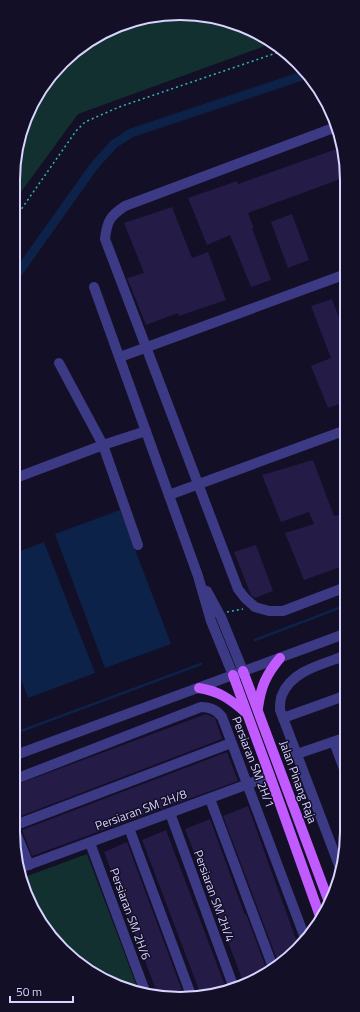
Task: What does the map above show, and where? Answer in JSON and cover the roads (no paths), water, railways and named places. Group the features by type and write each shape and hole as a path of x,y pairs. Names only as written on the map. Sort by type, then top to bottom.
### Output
{"main road":[{"path":"258,711 260,693 265,679 280,658"},
{"name":"Jalan Pinang Raja","path":"243,671 327,896"},
{"path":"233,675 319,912"},
{"path":"199,688 212,690 222,695 234,702 247,713"}],"street":[{"path":"332,129 125,206 112,215 106,226 105,239 238,589 255,607 268,611 283,610 340,589"},
{"path":"120,357 340,276"},
{"path":"94,287 198,576 212,621 233,675"},
{"path":"59,363 103,445 138,545"},
{"path":"20,476 103,445 146,432"},
{"path":"169,495 340,432"},
{"path":"198,576 219,613 243,671"},
{"path":"20,753 340,636"},
{"path":"337,861 280,710 281,696 288,683 298,675 310,669 340,658"},
{"path":"283,718 340,698"},
{"name":"Persiaran SM 2H/1","path":"20,777 201,707 206,707 219,713 222,717 303,933"},
{"path":"297,754 340,740"},
{"path":"20,823 231,742"},
{"path":"334,742 340,758"},
{"name":"Persiaran SM 2H/8","path":"24,867 270,776"},
{"path":"210,799 271,963"},
{"name":"Persiaran SM 2H/4","path":"170,813 232,983"},
{"path":"129,828 190,992"},
{"name":"Persiaran SM 2H/6","path":"90,842 144,988"}],"water":[{"path":"120,510 171,644 105,668 55,534"},
{"path":"44,542 95,673 28,698 20,677 20,551"}],"waterway":[{"path":"20,270 94,166 114,144 131,133 301,76"},
{"path":"255,640 340,608"},
{"path":"20,731 201,664"}]}
